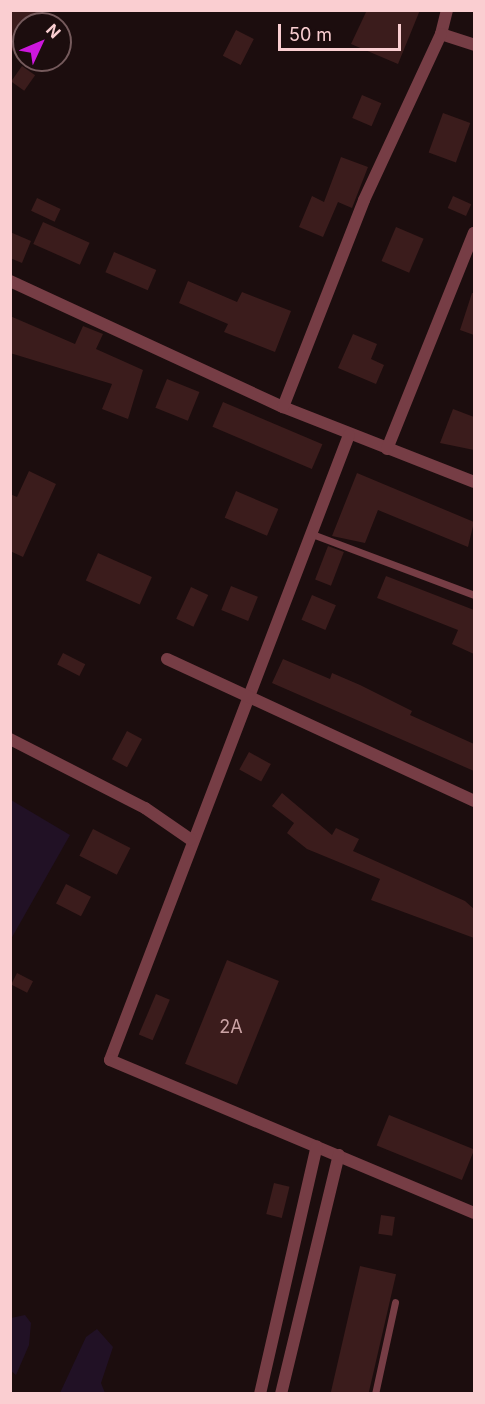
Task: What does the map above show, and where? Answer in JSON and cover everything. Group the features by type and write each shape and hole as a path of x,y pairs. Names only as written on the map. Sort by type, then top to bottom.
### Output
{"street":[{"path":"283,407 364,200 441,34 447,10"},
{"path":"441,34 474,45"},
{"path":"387,449 474,233"},
{"path":"10,281 283,407 474,482"},
{"path":"350,435 251,700 190,839 110,1060 474,1213"},
{"path":"167,659 251,700 474,801"},
{"path":"10,739 145,808 190,839"},
{"path":"261,1394 317,1146"},
{"path":"281,1394 339,1155"}],"lane":[{"path":"312,534 474,595"},
{"path":"375,1394 395,1302"}],"shaded area":[{"path":"11,800 70,835 11,939"},
{"path":"25,1315 31,1323 29,1345 16,1375 11,1371 11,1318"},
{"path":"97,1329 113,1347 101,1383 105,1393 60,1393 86,1337"}],"building":[{"path":"10,10 40,10 39,12 12,12 12,50 10,49"},
{"path":"367,10 420,10 398,64 351,44"},
{"path":"236,30 254,39 241,65 223,56"},
{"path":"18,72 31,72 35,75 24,91 11,82"},
{"path":"362,95 381,103 372,126 352,118"},
{"path":"443,113 470,123 456,162 429,152"},
{"path":"341,157 368,167 352,208 338,202 323,237 299,227 312,196 324,202"},
{"path":"453,196 471,204 466,216 448,208"},
{"path":"37,198 61,209 55,222 31,211"},
{"path":"43,222 90,243 80,265 33,244"},
{"path":"396,227 424,239 409,273 382,261"},
{"path":"10,232 31,241 22,263 10,258"},
{"path":"114,252 156,270 148,290 105,272"},
{"path":"188,281 237,302 242,292 291,311 275,352 224,332 228,324 179,303"},
{"path":"472,293 474,293 474,335 460,330"},
{"path":"10,316 75,344 83,326 103,334 96,349 143,370 128,419 102,409 112,384 10,353"},
{"path":"353,334 377,344 371,359 384,365 376,384 338,368"},
{"path":"167,379 199,392 188,421 155,408"},
{"path":"223,402 322,444 312,469 212,427"},
{"path":"453,409 474,417 474,450 440,443"},
{"path":"29,471 56,484 23,557 10,551 10,494 17,497"},
{"path":"357,473 474,522 468,547 378,510 365,543 332,536"},
{"path":"236,491 278,509 267,536 225,518"},
{"path":"328,546 344,552 331,586 315,580"},
{"path":"98,553 152,577 140,604 86,580"},
{"path":"386,576 474,610 474,654 452,644 458,630 377,598"},
{"path":"231,586 258,597 248,621 221,610"},
{"path":"191,587 208,595 193,627 176,619"},
{"path":"312,595 336,605 325,630 301,620"},
{"path":"63,653 85,664 79,676 57,665"},
{"path":"283,659 330,679 332,673 360,685 412,711 410,715 474,744 474,771 272,683"},
{"path":"127,731 142,739 127,767 112,759"},
{"path":"249,752 271,764 261,782 239,769"},
{"path":"282,793 332,835 336,828 359,839 353,851 465,901 474,909 474,938 371,900 380,879 307,849 287,833 294,823 272,806"},
{"path":"93,829 130,848 117,875 79,856"},
{"path":"66,884 91,897 81,916 56,904"},
{"path":"227,960 279,981 237,1085 185,1064"},
{"path":"17,973 33,981 27,993 11,985"},
{"path":"156,994 170,1000 153,1040 139,1035"},
{"path":"389,1115 474,1149 462,1180 377,1146"},
{"path":"274,1183 290,1187 282,1218 266,1214"},
{"path":"381,1215 395,1217 392,1236 378,1234"},
{"path":"360,1266 396,1274 368,1394 331,1394"}]}
